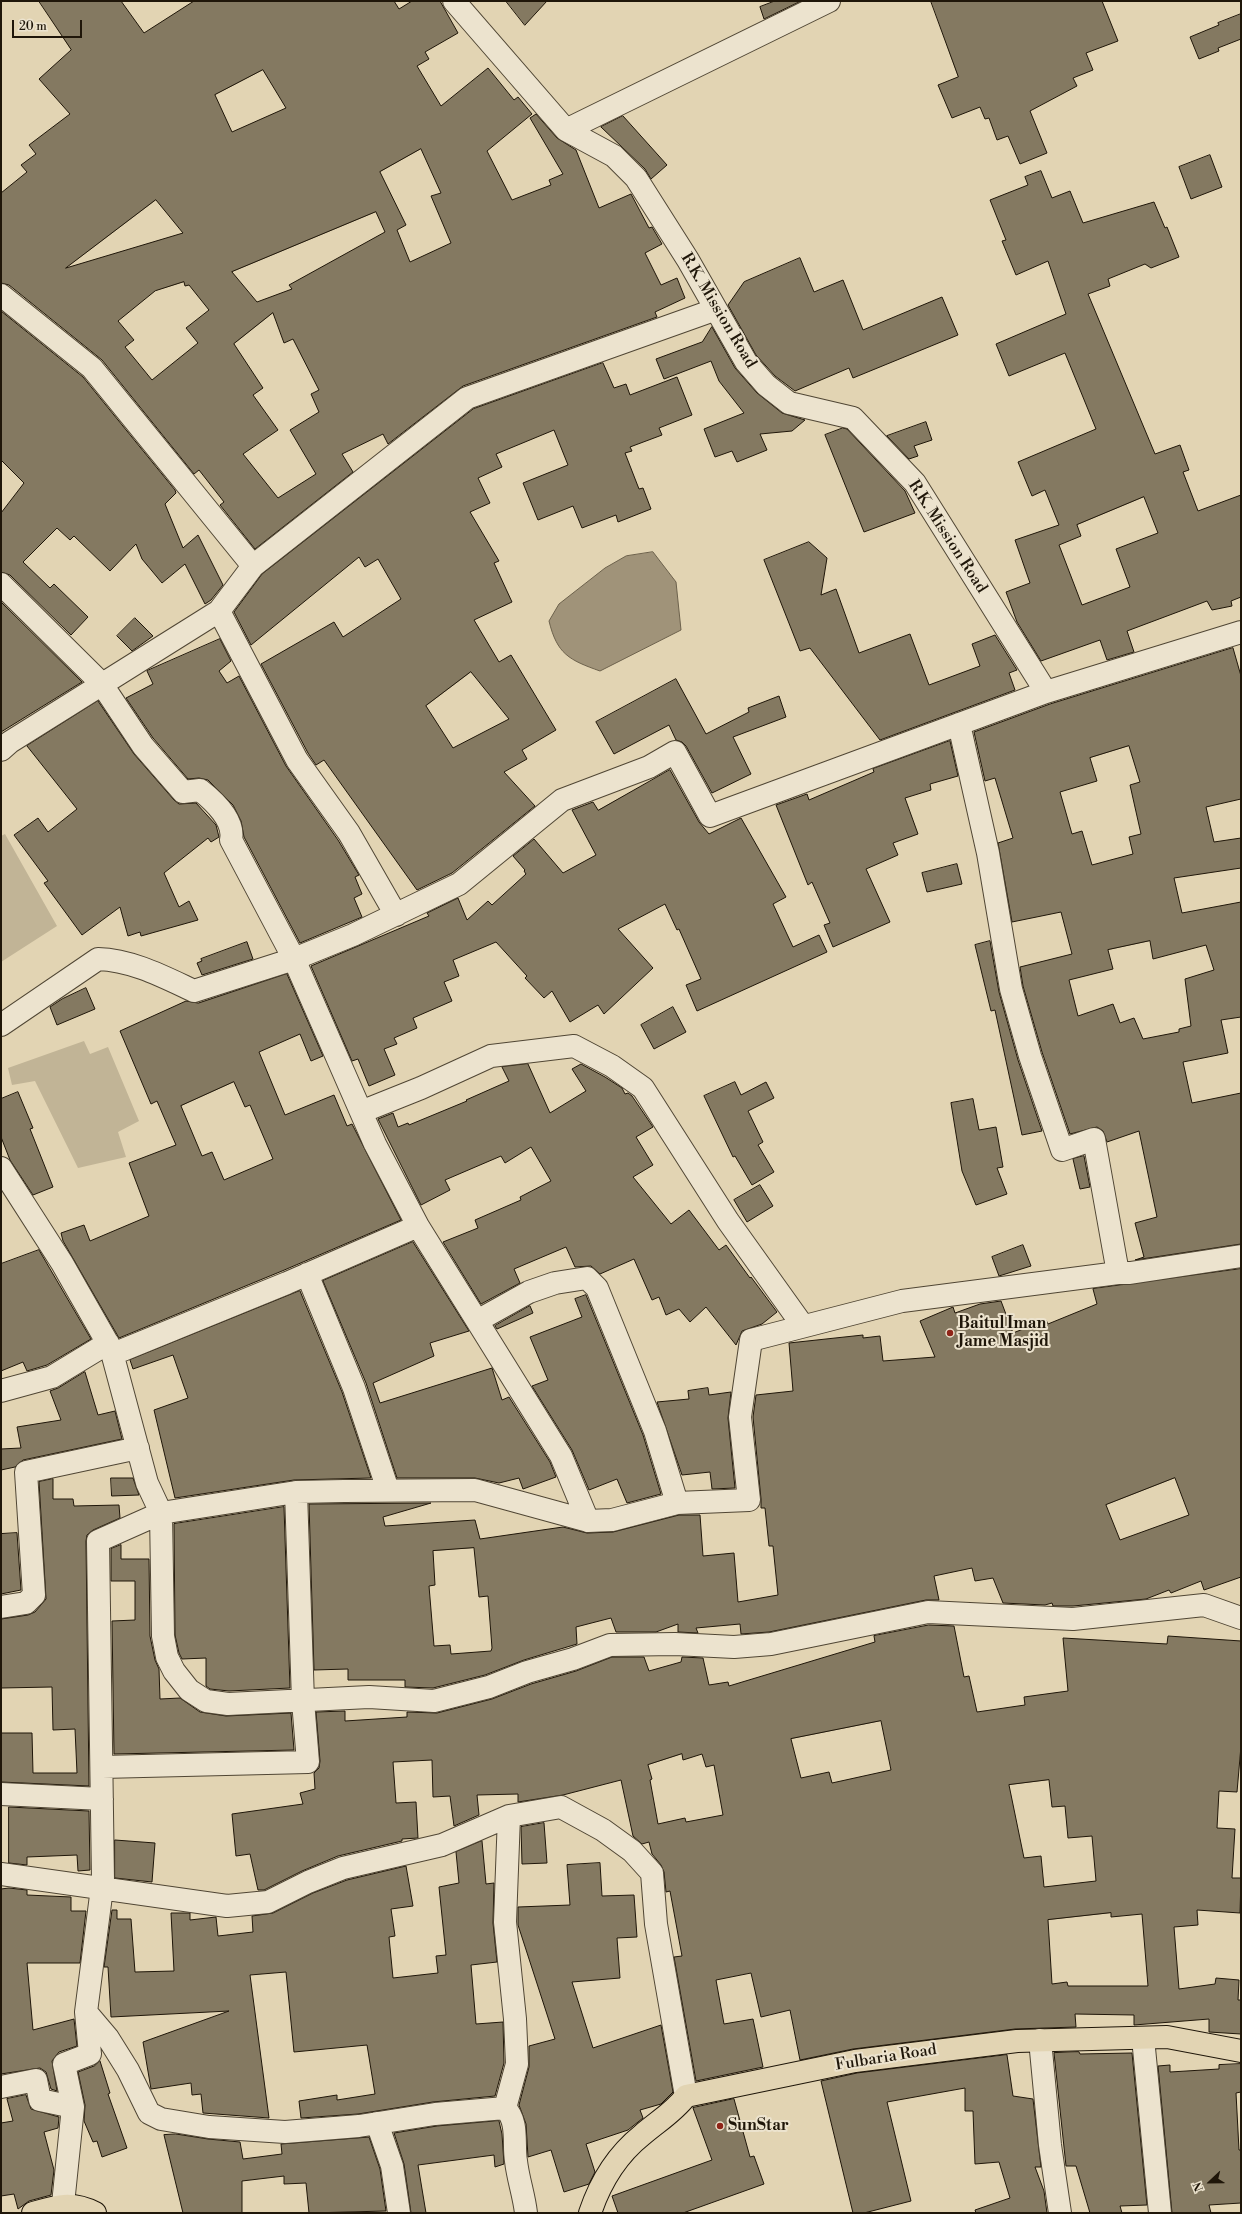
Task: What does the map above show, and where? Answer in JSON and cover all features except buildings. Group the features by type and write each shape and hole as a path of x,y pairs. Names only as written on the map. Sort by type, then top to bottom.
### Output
{"main road":[{"name":"Fulbaria Road","path":"686,2096 855,2062 936,2050 1040,2040 1167,2037 1241,2051"},
{"path":"590,2213 600,2186 623,2154 641,2136 678,2106 686,2096"},
{"path":"33,2213 63,2204 86,2208 95,2213"}],"street":[{"name":"R.K. Mission Road","path":"454,1 566,130 614,156 636,178 688,260 714,310 746,362 766,385 789,402 853,418 915,483 1046,692"},
{"path":"566,130 829,1"},
{"path":"1,295 92,368 253,566"},
{"path":"1,750 10,742 102,683 219,611 253,566 466,398 714,310"},
{"path":"1,584 102,683 143,746 183,792 200,790 210,798 232,827 231,840 294,959 375,1144 418,1226 561,1456 588,1521"},
{"path":"219,611 297,760 349,833 396,915"},
{"path":"1,1025 98,959 107,959 153,971 194,991 294,959 396,915 459,884 562,800 649,766 675,752 710,816 1046,692 1241,632"},
{"path":"959,724 988,853 1011,989 1030,1056 1062,1150 1094,1139 1118,1273"},
{"path":"361,1112 421,1088 491,1056 574,1046 612,1066 643,1088 728,1221 803,1326"},
{"path":"1,1168 62,1263 110,1348 147,1483 161,1513 163,1636 167,1657 189,1690 206,1701 228,1704 369,1697 434,1701 489,1687 527,1672 574,1659 610,1645 675,1644 734,1647 771,1644 928,1612 1073,1619 1204,1605 1241,1618"},
{"path":"1,1391 52,1377 110,1348 306,1274 418,1226"},
{"path":"63,2204 73,2107 64,2064 90,2054 86,2012 102,1888 102,1767 98,1541 161,1513 296,1492 475,1490 588,1521 612,1520 677,1503 749,1500 740,1417 751,1340 902,1301 1118,1273 1130,1273 1241,1256"},
{"path":"306,1274 354,1388 388,1490"},
{"path":"476,1321 529,1292 555,1283 587,1278 597,1288 655,1431 677,1503"},
{"path":"1,1607 26,1603 34,1595 26,1472 138,1448"},
{"path":"102,1767 308,1762 303,1701 296,1492"},
{"path":"1,1794 102,1799"},
{"path":"1,1874 228,1906 268,1902 308,1882 343,1868 442,1845 509,1816 561,1806 603,1830 632,1851 652,1873 656,1924 686,2096"},
{"path":"505,2108 518,2064 506,1922 509,1816"},
{"path":"86,2012 108,2038 128,2070 149,2113 161,2119 209,2128 285,2132 377,2123 435,2114 505,2108 510,2113 515,2131 516,2162 524,2194 526,2213"},
{"path":"1143,2038 1160,2213"},
{"path":"1040,2040 1050,2145 1060,2213"},
{"path":"1,2087 36,2080 40,2100 73,2107"},
{"path":"377,2123 392,2166 399,2213"}],"shaded area":[{"path":"653,552 676,582 681,630 600,671 572,659 560,648 552,632 549,621 559,604 605,568 626,556"},
{"path":"5,834 57,926 1,962 1,836"},
{"path":"84,1041 90,1054 108,1047 139,1121 118,1132 126,1157 78,1168 35,1081 12,1085 8,1068"}],"place":[{"name":"Baitul Iman Jame Masjid","path":"950,1333"},
{"name":"SunStar","path":"720,2126"}]}
